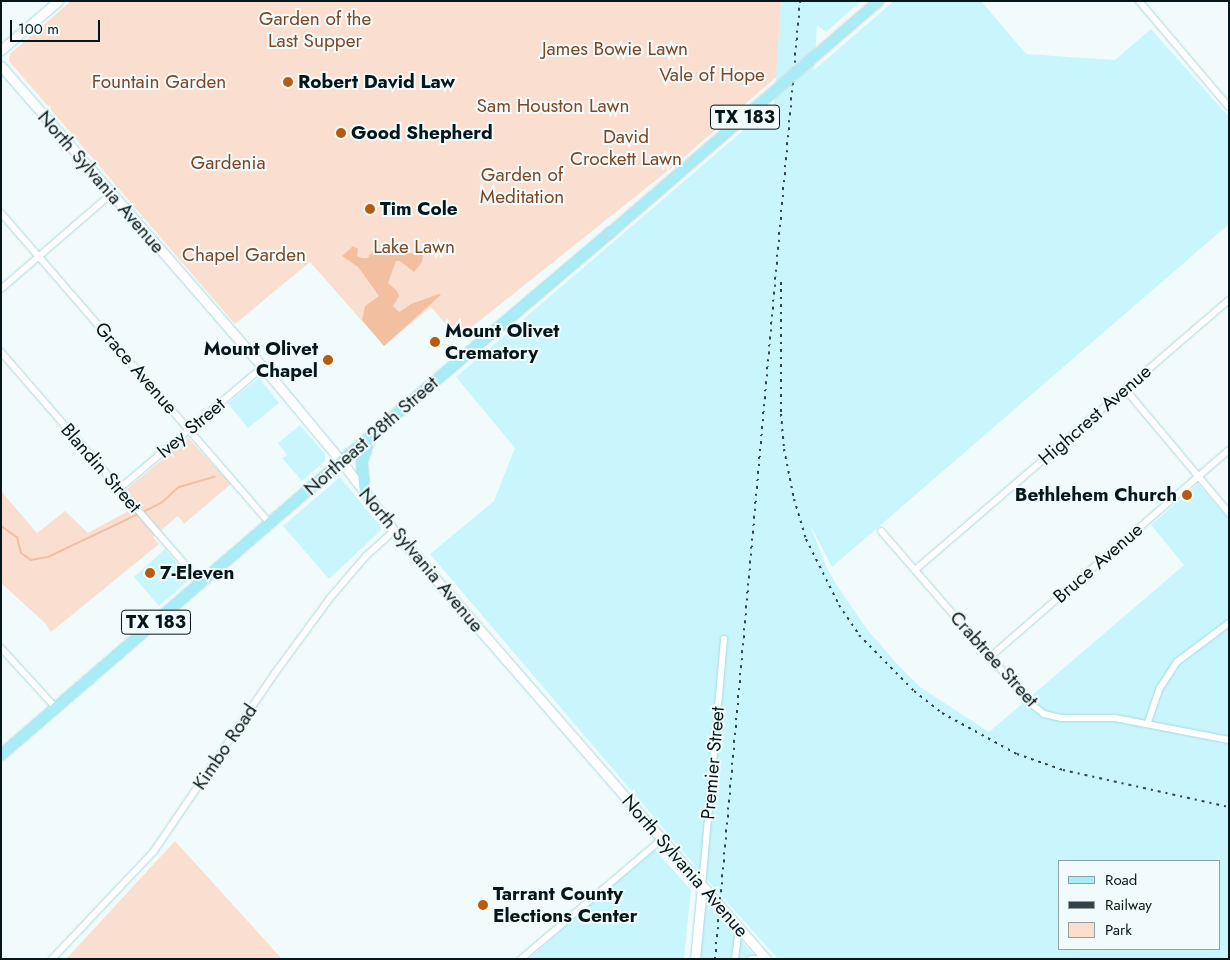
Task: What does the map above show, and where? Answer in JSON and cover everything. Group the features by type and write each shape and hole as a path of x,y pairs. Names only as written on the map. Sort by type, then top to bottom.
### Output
{"main road":[{"path":"1,50 58,1"},
{"name":"Northeast 28th Street","path":"1,756 341,461 610,233 879,1"},
{"name":"North Sylvania Avenue","path":"1,66 110,194 263,367 341,461 394,531 766,959"},
{"path":"365,493 362,462 372,435"},
{"path":"695,959 702,886"}],"street":[{"path":"1140,1 1229,107"},
{"path":"1,289 110,194"},
{"name":"Grace Avenue","path":"1,213 270,523"},
{"name":"Highcrest Avenue","path":"915,570 1229,300"},
{"name":"Blandin Street","path":"1,352 201,583"},
{"name":"Ivey Street","path":"119,489 263,367"},
{"path":"1125,390 1229,513"},
{"name":"Bruce Avenue","path":"990,657 1229,450"},
{"name":"Kimbo Road","path":"52,959 154,851 275,673 330,598 366,556 394,531"},
{"name":"Crabtree Street","path":"881,531 1030,703 1050,717 1115,718 1148,722 1229,740"},
{"path":"1148,722 1160,688 1177,662 1229,623"},
{"name":"Premier Street","path":"702,886 724,639"},
{"path":"1,648 56,708"},
{"path":"521,959 661,840"},
{"path":"735,959 739,928"},
{"path":"751,959 758,959"}],"shaded area":[{"path":"781,1 861,1 826,32 817,25 814,70 894,1 981,1 1026,54 1115,60 1151,29 1229,117 1229,224 832,567 810,525 826,566 836,584 866,628 897,664 920,687 989,732 1184,565 1151,525 1198,484 1229,519 1229,959 778,959 709,882 430,554 494,501 515,448 456,377 774,104"},
{"path":"353,246 358,249 357,256 362,258 368,258 374,249 423,255 422,262 414,272 400,261 396,261 388,283 397,291 399,296 393,306 399,312 411,304 439,294 441,295 384,346 362,320 365,306 379,296 358,267 342,256"},
{"path":"259,378 279,403 248,428 228,403"},
{"path":"300,425 325,454 325,461 302,481 282,458 287,455 278,443"},
{"path":"340,477 380,526 381,530 329,579 283,526"},
{"path":"165,549 189,580 159,606 134,577"},
{"path":"653,848 691,890 684,959 529,959"},
{"path":"707,905 712,907 757,959 700,959 704,910"}],"green space":[{"path":"71,1 781,1 776,77 675,165 458,338 431,307 384,346 310,262 235,324 9,61 10,54"},
{"path":"188,438 231,484 184,524 178,516 153,537 159,544 51,632 45,623 1,583 1,491 37,533 65,511 88,533 139,505 127,489"},
{"path":"175,841 282,959 66,959"}],"waterway":[{"path":"145,511 161,503 179,487 215,477"},
{"path":"1,526 17,537 21,553 31,560 48,557 136,515"}],"railway":[{"path":"715,959 800,1"},
{"path":"781,282 781,414 784,449 794,499 806,539 839,605 859,635 914,691 942,713 1017,754 1063,770 1229,807"}],"place":[{"name":"Robert David Law","path":"288,82"},
{"name":"Good Shepherd","path":"341,133"},
{"name":"Tim Cole","path":"370,209"},
{"name":"Mount Olivet Crematory","path":"435,342"},
{"name":"Mount Olivet Chapel","path":"328,360"},
{"name":"Bethlehem Church","path":"1187,495"},
{"name":"7-Eleven","path":"150,573"},
{"name":"Tarrant County Elections Center","path":"483,905"}],"park label":[{"name":"Garden of the Last Supper","path":"315,30"},
{"name":"James Bowie Lawn","path":"615,49"},
{"name":"Vale of Hope","path":"712,75"},
{"name":"Fountain Garden","path":"159,82"},
{"name":"Sam Houston Lawn","path":"553,106"},
{"name":"David Crockett Lawn","path":"626,148"},
{"name":"Gardenia","path":"228,163"},
{"name":"Garden of Meditation","path":"522,186"},
{"name":"Lake Lawn","path":"414,247"},
{"name":"Chapel Garden","path":"244,255"}]}
